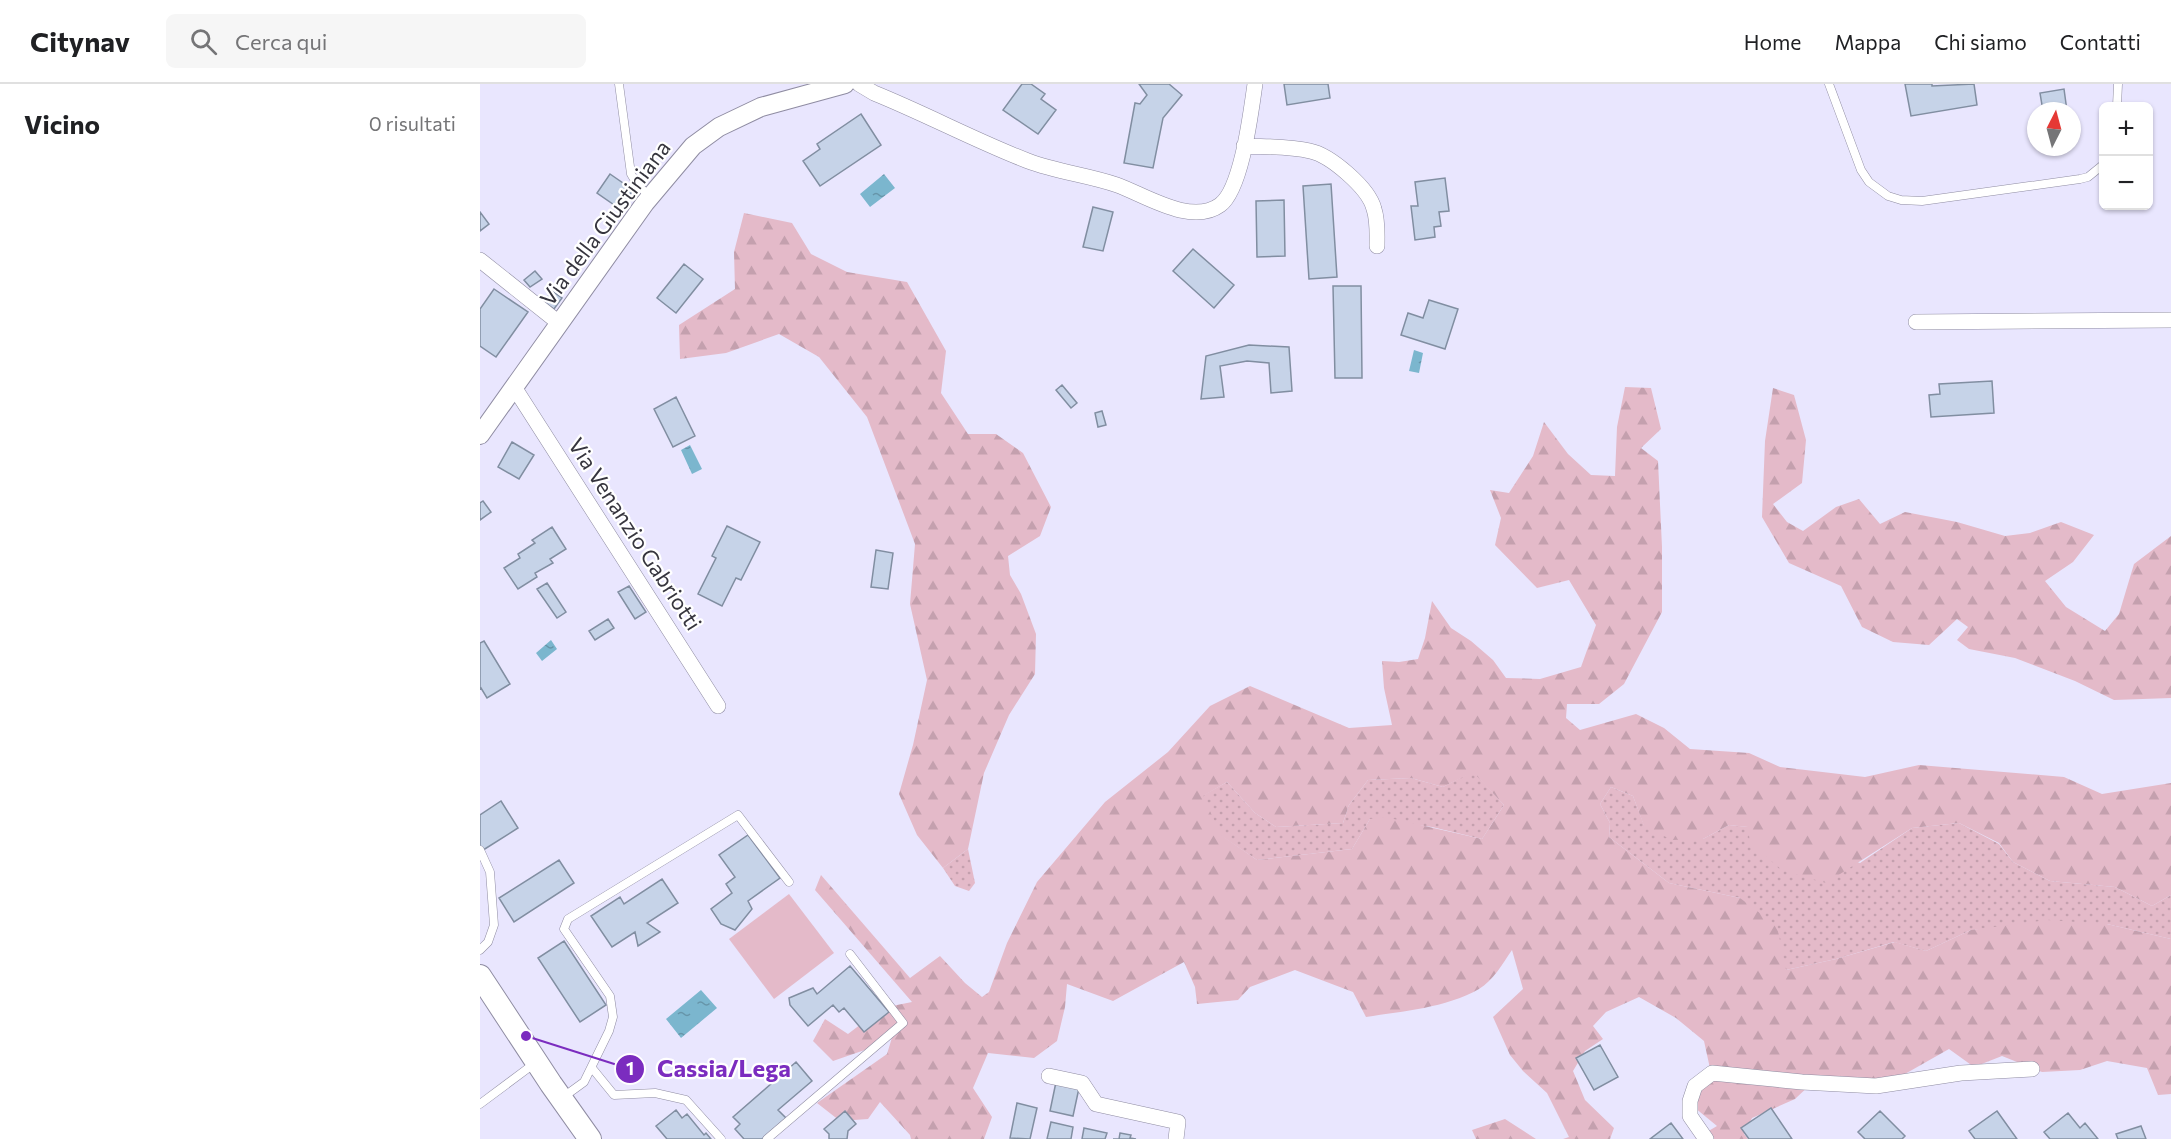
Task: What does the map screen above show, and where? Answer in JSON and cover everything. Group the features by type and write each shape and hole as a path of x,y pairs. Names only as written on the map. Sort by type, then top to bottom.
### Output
{"main road":[{"path":"480,976 590,1139"}],"street":[{"name":"Via della Giustiniana","path":"480,435 650,197 693,146 719,127 761,107 845,84"},
{"path":"859,84 874,93 1026,160 1059,171 1115,184 1164,205 1188,212 1214,208 1227,198 1238,175 1255,84"},
{"path":"889,84 905,105"},
{"path":"1244,146 1307,150 1318,153 1336,164 1366,193 1372,203 1376,215 1377,246"},
{"path":"480,260 559,323"},
{"path":"1916,322 2171,320"},
{"name":"Via Venanzio Gabriotti","path":"514,387 718,706"},
{"path":"1706,1139 1689,1116 1690,1101 1695,1086 1712,1073 1802,1082 1876,1086 1961,1073 2032,1069"},
{"path":"1049,1076 1082,1083 1096,1104 1178,1122 1178,1133"}],"lane":[{"path":"619,84 632,174 637,184 650,197"},
{"path":"1828,84 1861,170 1874,187 1893,198 1922,201 2080,179 2088,177 2099,167"},
{"path":"2117,102 2118,84"},
{"path":"561,1098 584,1082 609,1031 613,1017 610,996 564,929 568,919 738,815 789,882"},
{"path":"480,850 489,872 494,925 488,942 480,950"},
{"path":"767,1139 903,1023 850,954"},
{"path":"480,1104 537,1063"},
{"path":"592,1068 614,1095 655,1093 686,1100 721,1139"}],"green space":[{"path":"744,213 792,223 811,254 847,272 907,282 946,351 941,393 968,434 996,434 1023,453 1051,507 1040,536 1008,556 1010,575 1021,594 1036,634 1035,674 1009,715 984,773 968,849 943,868 917,835 899,794 913,745 927,680 910,604 915,544 867,417 819,357 779,334 726,353 680,359 679,325 735,289 734,252"},
{"path":"1625,387 1651,388 1661,429 1641,448 1658,461 1662,612 1624,684 1599,704 1567,704 1566,718 1580,730 1636,714 1664,728 1690,749 1749,753 1780,767 1865,777 1919,765 2064,777 2102,794 2171,783 2171,895 2152,906 2115,887 2050,881 2013,862 1999,843 1959,823 1912,828 1826,883 1782,870 1750,843 1748,827 1729,825 1703,839 1672,840 1644,826 1633,796 1611,787 1600,804 1610,823 1609,837 1669,883 1740,898 1777,926 1786,970 1895,942 1926,951 1971,930 2047,920 2107,924 2171,939 2171,1094 2158,1095 2147,1068 2107,1061 2080,1070 2042,1072 2002,1056 1974,1067 1949,1049 1882,1087 1812,1083 1795,1099 1752,1118 1744,1134 1748,1139 1695,1139 1717,1126 1689,1103 1711,1073 1704,1041 1676,1018 1639,997 1606,1012 1593,1026 1603,1039 1585,1051 1573,1071 1585,1100 1614,1128 1610,1139 1563,1139 1569,1137 1547,1093 1523,1071 1510,1055 1493,1017 1523,989 1512,950 1489,981 1466,995 1424,1008 1366,1017 1353,992 1295,970 1250,987 1238,1000 1197,1004 1195,987 1184,962 1113,1001 1067,984 1065,1007 1057,1041 1034,1058 988,1053 973,1088 992,1117 984,1139 911,1139 910,1135 880,1102 868,1119 840,1121 817,1103 887,1054 894,1031 882,1044 833,1061 813,1041 825,1019 848,1034 882,1008 912,1002 815,890 821,875 910,978 940,956 965,983 982,997 989,992 1007,943 1037,882 1105,802 1168,752 1210,706 1250,686 1349,728 1392,725 1384,688 1382,661 1399,662 1418,659 1425,638 1432,601 1451,628 1493,660 1506,678 1540,679 1581,667 1596,625 1569,580 1537,588 1495,545 1501,518 1490,490 1509,493 1533,456 1544,422 1568,454 1591,475 1615,476 1617,427","holes":["1473,772 1504,805 1482,839 1385,817 1370,819 1352,849 1257,860 1221,835 1203,796 1227,782 1255,813 1276,827 1343,823 1349,805 1368,780 1411,778 1443,787"]},
{"path":"1773,388 1794,395 1806,440 1802,483 1773,504 1787,522 1803,531 1836,507 1859,499 1880,524 1905,512 1957,522 2005,536 2030,533 2061,522 2094,535 2073,562 2045,581 2066,607 2105,631 2119,614 2134,564 2171,536 2171,698 2114,700 2075,681 2015,658 1969,649 1957,640 1968,627 1957,619 1929,645 1893,642 1862,627 1841,586 1789,563 1762,517 1765,441"},
{"path":"1473,771 1504,805 1482,839 1432,827 1370,819 1352,849 1257,860 1220,835 1202,796 1227,782 1255,813 1276,827 1343,823 1349,805 1368,780 1411,778 1443,787"},
{"path":"1611,787 1633,796 1644,825 1703,839 1729,825 1749,827 1860,863 1912,828 1959,823 1999,844 2013,862 2050,881 2115,887 2152,906 2171,895 2171,939 2107,924 1971,930 1926,951 1894,942 1836,959 1786,970 1740,898 1669,883 1609,837 1610,823 1600,804"},
{"path":"968,849 975,883 969,891 955,886 943,868"},
{"path":"789,894 834,953 774,999 729,939"},
{"path":"1505,1119 1536,1139 1476,1139 1472,1130"}],"water":[{"path":"884,174 895,188 870,207 860,194"},
{"path":"1414,350 1423,353 1419,373 1409,371"},
{"path":"690,445 702,469 692,474 681,450"},
{"path":"551,640 557,649 542,661 536,653"},
{"path":"701,990 717,1008 681,1038 666,1019"}],"building":[{"path":"1022,84 1031,84 1045,94 1041,99 1056,110 1038,134 1003,110"},
{"path":"1139,84 1169,84 1182,95 1163,118 1153,168 1124,163 1135,103 1140,104 1147,95"},
{"path":"1284,84 1328,84 1330,98 1287,105"},
{"path":"1905,84 1932,84 1932,86 1974,84 1977,105 1911,116"},
{"path":"2064,89 2066,102 2042,102 2040,93"},
{"path":"861,114 881,145 820,186 803,161 820,149 817,144"},
{"path":"610,174 633,190 620,209 597,193"},
{"path":"1445,178 1449,211 1439,212 1441,226 1434,227 1435,237 1415,240 1411,206 1418,206 1415,182"},
{"path":"1331,184 1337,277 1309,279 1303,186"},
{"path":"1284,200 1285,256 1257,257 1256,201"},
{"path":"1093,207 1113,212 1103,251 1083,247"},
{"path":"480,212 489,224 480,231"},
{"path":"1193,249 1234,285 1214,308 1173,271"},
{"path":"684,264 703,279 676,313 657,298"},
{"path":"535,271 542,279 530,287 524,280"},
{"path":"1333,286 1361,286 1362,378 1335,378"},
{"path":"494,289 528,312 496,357 480,346 480,309"},
{"path":"552,291 562,298 554,309 544,302"},
{"path":"1429,300 1458,309 1445,349 1401,335 1408,313 1423,318"},
{"path":"1249,345 1289,347 1292,391 1271,393 1269,363 1247,361 1220,366 1224,397 1201,399 1206,356"},
{"path":"1992,381 1994,413 1931,417 1929,395 1940,394 1939,384"},
{"path":"1062,385 1077,403 1071,408 1056,390"},
{"path":"676,397 695,436 673,447 654,409"},
{"path":"1102,411 1106,425 1098,427 1095,413"},
{"path":"512,442 534,455 519,479 498,467"},
{"path":"483,501 491,512 480,520 480,503"},
{"path":"727,526 760,542 741,580 736,578 722,606 698,594 716,558 712,556"},
{"path":"552,527 566,549 550,559 553,563 535,573 537,577 518,589 504,568 520,558 518,554 535,543 532,540"},
{"path":"876,550 893,553 888,589 871,587"},
{"path":"547,583 566,612 557,618 537,589"},
{"path":"629,586 646,612 635,619 618,592"},
{"path":"608,619 614,628 595,640 589,631"},
{"path":"484,641 510,684 487,698 480,689 480,643"},
{"path":"501,801 518,828 480,852 480,815"},
{"path":"748,835 780,878 748,901 752,909 735,930 721,924 711,909 732,893 726,884 735,877 719,855"},
{"path":"559,860 574,883 514,922 499,898"},
{"path":"662,879 678,903 647,923 660,932 638,946 635,932 612,947 591,916 620,897 624,904"},
{"path":"564,941 606,1005 580,1022 538,958"},
{"path":"850,966 889,1012 864,1032 844,1008 839,1012 833,1005 808,1026 790,1005 789,998 813,988 817,994"},
{"path":"1600,1045 1618,1077 1594,1090 1576,1058"},
{"path":"796,1062 812,1081 778,1110 786,1118 762,1139 744,1139 735,1129 740,1124 733,1117"},
{"path":"1056,1082 1079,1088 1073,1116 1050,1111"},
{"path":"1017,1103 1037,1108 1030,1139 1010,1138"},
{"path":"1771,1108 1792,1139 1749,1139 1741,1128"},
{"path":"676,1110 682,1118 687,1114 704,1135 706,1133 711,1139 667,1139 656,1126"},
{"path":"845,1111 856,1124 848,1131 847,1139 829,1139 829,1134 824,1129"},
{"path":"1880,1111 1905,1136 1902,1139 1865,1139 1858,1132"},
{"path":"1997,1111 2017,1139 1975,1139 1969,1131"},
{"path":"2068,1113 2080,1128 2085,1123 2098,1139 2050,1139 2044,1132"},
{"path":"1051,1122 1073,1127 1071,1139 1047,1139"},
{"path":"1671,1123 1683,1139 1650,1139"},
{"path":"2141,1126 2146,1139 2118,1139 2116,1134"},
{"path":"1084,1128 1107,1133 1105,1139 1082,1139"},
{"path":"1120,1133 1131,1135 1130,1138 1136,1139 1119,1139"}],"place":[{"name":"Cassia/Lega","path":"526,1036"}]}
